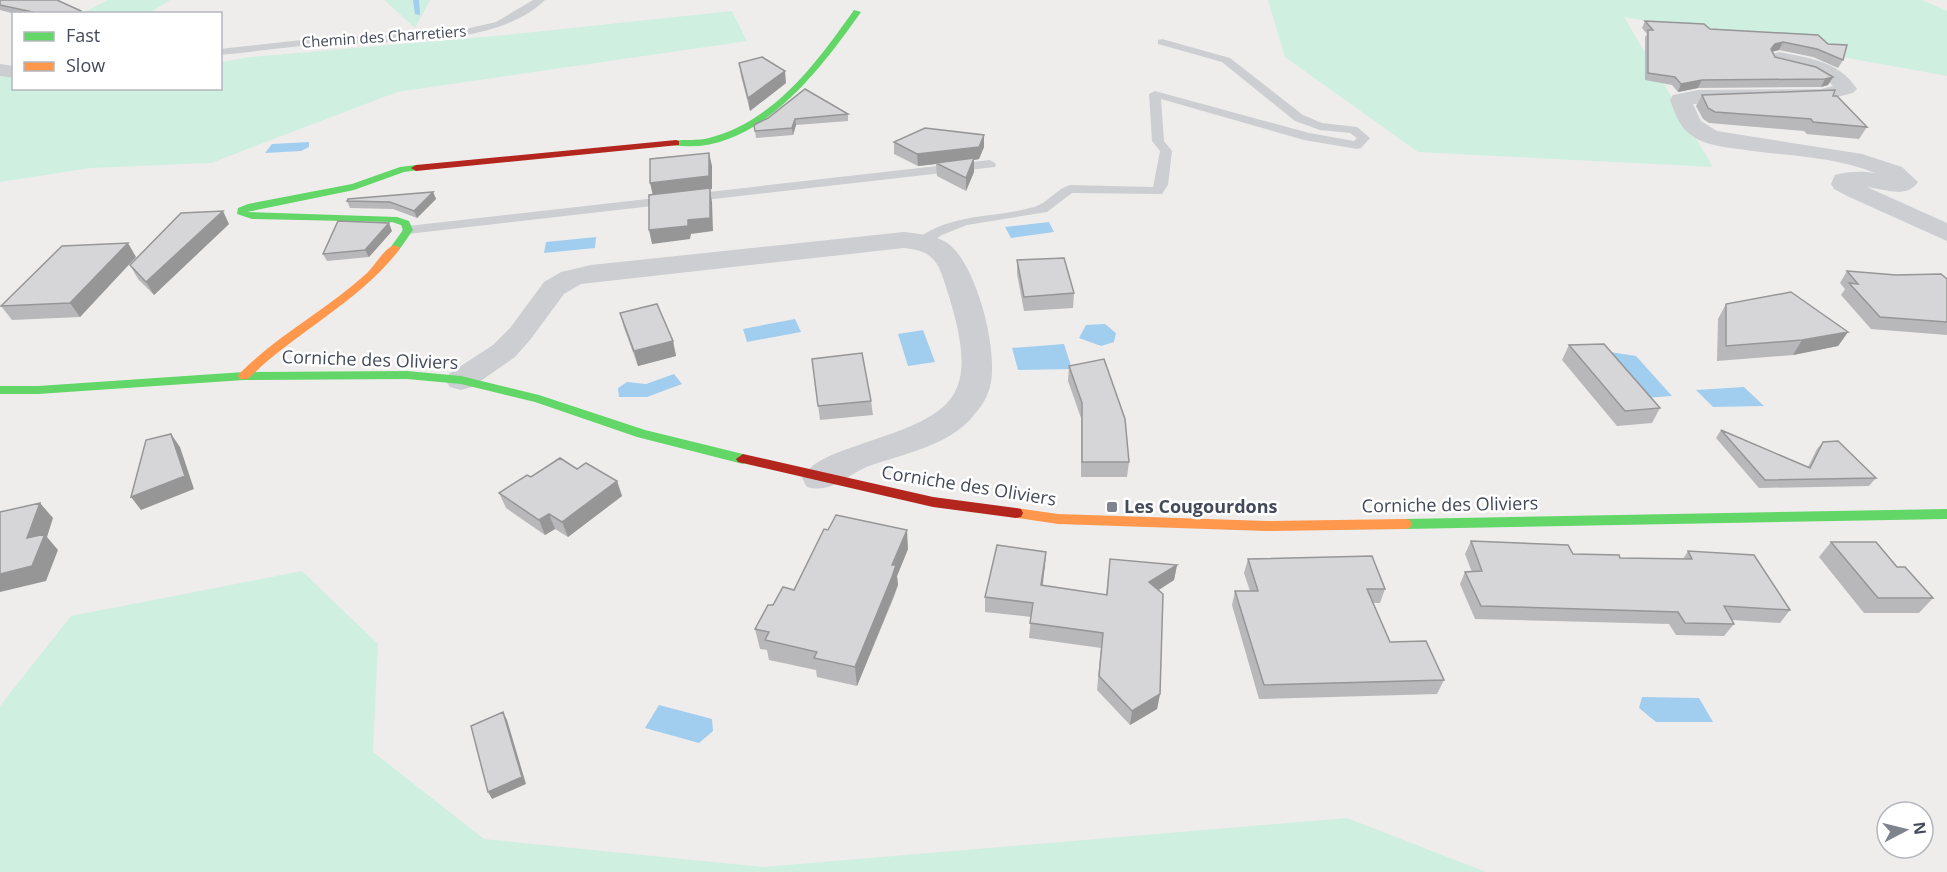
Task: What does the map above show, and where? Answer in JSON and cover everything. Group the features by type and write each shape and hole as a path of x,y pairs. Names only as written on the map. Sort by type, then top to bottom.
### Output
{"street":[{"path":"244,376 262,356 344,298 379,267 399,245 408,230 405,223 393,219 252,216 242,214 242,210 252,206 354,187 403,169 712,140 757,121 794,92 812,73 857,12"},
{"path":"1779,58 1820,68 1843,81 1846,89 1821,95 1698,96 1681,100 1693,125 1708,136 1717,138 1876,163 1899,174 1906,182 1900,185 1860,178 1844,180 1843,184 1947,233"},
{"path":"461,380 504,351 520,334 554,288 571,278 591,273 904,240 923,241 943,250 956,273 975,338 977,369 970,398 950,420 910,440 852,460 819,478"},
{"name":"Corniche des Oliviers","path":"0,390 38,390 244,376 407,375 461,380 539,399 642,434 819,478 933,502 998,512 1136,523 1267,526 1947,514"}],"lane":[{"name":"Chemin des Charretiers","path":"222,52 311,42 457,34 499,24 540,0"},
{"path":"923,241 933,233 957,222 1042,210 1070,189 1157,191 1161,185 1166,151 1158,141 1155,94 1308,137 1357,146 1364,138 1353,130 1320,126 1299,118 1226,60 1162,42"},
{"path":"408,230 990,164"}],"green space":[{"path":"108,0 170,0 151,12 85,12"},
{"path":"384,0 430,0 415,28"},
{"path":"1268,0 1922,0 1947,11 1947,76 1624,17 1713,167 1418,152 1285,57"},
{"path":"732,11 747,41 397,92 211,163 91,168 0,182 0,76 12,77 12,90 222,90 222,62 251,57 506,35"},
{"path":"302,571 378,644 373,752 484,839 763,867 1347,818 1486,872 0,872 0,706 71,616"}],"water":[{"path":"309,142 309,147 301,151 265,153 272,144"},
{"path":"1049,222 1054,232 1011,238 1005,227"},
{"path":"596,237 595,248 544,253 546,242"},
{"path":"795,319 801,332 747,342 743,329"},
{"path":"1105,324 1116,333 1114,342 1101,346 1079,338 1086,325"},
{"path":"923,330 935,362 908,366 898,334"},
{"path":"1064,344 1072,369 1018,370 1012,348"},
{"path":"1610,352 1636,356 1672,396 1631,399"},
{"path":"674,374 682,384 647,397 619,397 618,388 627,382 646,384"},
{"path":"1744,387 1764,406 1713,407 1696,390"},
{"path":"1642,697 1699,698 1713,722 1656,722 1639,708"},
{"path":"659,705 712,719 713,731 699,743 645,728"}],"building":[{"path":"0,0 57,0 81,11 33,12 0,5"},
{"path":"1645,21 1704,24 1710,29 1818,35 1828,44 1847,45 1843,60 1817,49 1783,42 1775,44 1771,49 1775,57 1816,67 1833,77 1825,79 1702,80 1681,84 1675,77 1648,73 1648,30 1653,30"},
{"path":"762,57 785,71 748,98 739,63"},
{"path":"805,89 848,114 795,119 792,128 755,131 754,125 768,118"},
{"path":"1835,90 1833,96 1837,96 1867,127 1813,122 1811,119 1715,112 1708,108 1702,95"},
{"path":"925,128 984,135 979,147 917,154 894,142"},
{"path":"709,153 709,176 650,183 650,159"},
{"path":"974,158 966,178 936,163"},
{"path":"710,188 710,218 688,220 688,226 649,230 649,195"},
{"path":"433,192 414,211 390,202 347,201 348,199"},
{"path":"223,211 146,282 130,265 181,213"},
{"path":"338,221 389,223 365,250 323,254"},
{"path":"128,243 70,303 1,306 62,246"},
{"path":"1064,258 1074,293 1024,297 1017,260"},
{"path":"1847,271 1896,275 1941,274 1947,279 1947,322 1880,317 1849,283 1858,284"},
{"path":"1791,292 1848,332 1802,340 1726,346 1726,304"},
{"path":"657,304 673,341 634,351 620,313"},
{"path":"1604,344 1660,408 1625,411 1569,345"},
{"path":"862,353 871,401 818,406 812,359"},
{"path":"1104,359 1125,419 1129,462 1082,462 1082,403 1069,366"},
{"path":"1721,430 1810,468 1823,442 1838,441 1876,478 1765,480"},
{"path":"171,434 185,476 131,497 146,440"},
{"path":"560,458 577,469 586,463 617,481 562,522 549,514 539,520 499,493 527,475 531,477"},
{"path":"40,503 27,538 45,534 32,566 0,574 0,512"},
{"path":"836,515 907,530 892,565 896,565 892,577 855,667 814,658 817,652 765,640 769,632 755,629 768,605 773,605 783,587 794,590 824,529 828,530"},
{"path":"1471,541 1568,545 1573,554 1619,555 1620,558 1692,559 1688,551 1754,555 1790,610 1724,606 1734,624 1685,623 1678,612 1481,606 1465,572 1482,571"},
{"path":"1831,542 1876,542 1897,567 1905,567 1933,598 1878,598"},
{"path":"997,545 1046,552 1041,585 1107,595 1110,559 1177,565 1149,582 1163,594 1160,694 1132,711 1099,676 1103,633 1030,623 1033,603 985,597"},
{"path":"1372,556 1385,589 1367,589 1390,642 1426,641 1444,680 1264,685 1235,591 1258,591 1248,559"},
{"path":"503,712 522,777 488,792 471,726"}],"waterway":[{"path":"416,0 418,14"}],"traffic: fast":[{"path":"676,143 712,140 736,132 778,106 828,52 857,12"},
{"path":"395,248 408,230 405,223 393,219 252,216 242,214 242,210 252,206 354,187 403,169 416,168"},
{"path":"0,390 38,390 244,376 407,375 461,380 539,399 642,434 743,459"},
{"path":"1405,524 1947,514"}],"traffic: slow":[{"path":"244,376 279,343 358,287 372,275 395,248"},
{"path":"1016,513 1058,519 1267,526 1405,524"}],"traffic: jam":[{"path":"416,168 676,143"},
{"path":"743,459 933,502 1016,513"}],"place":[{"name":"Les Cougourdons","path":"1112,507"}]}
